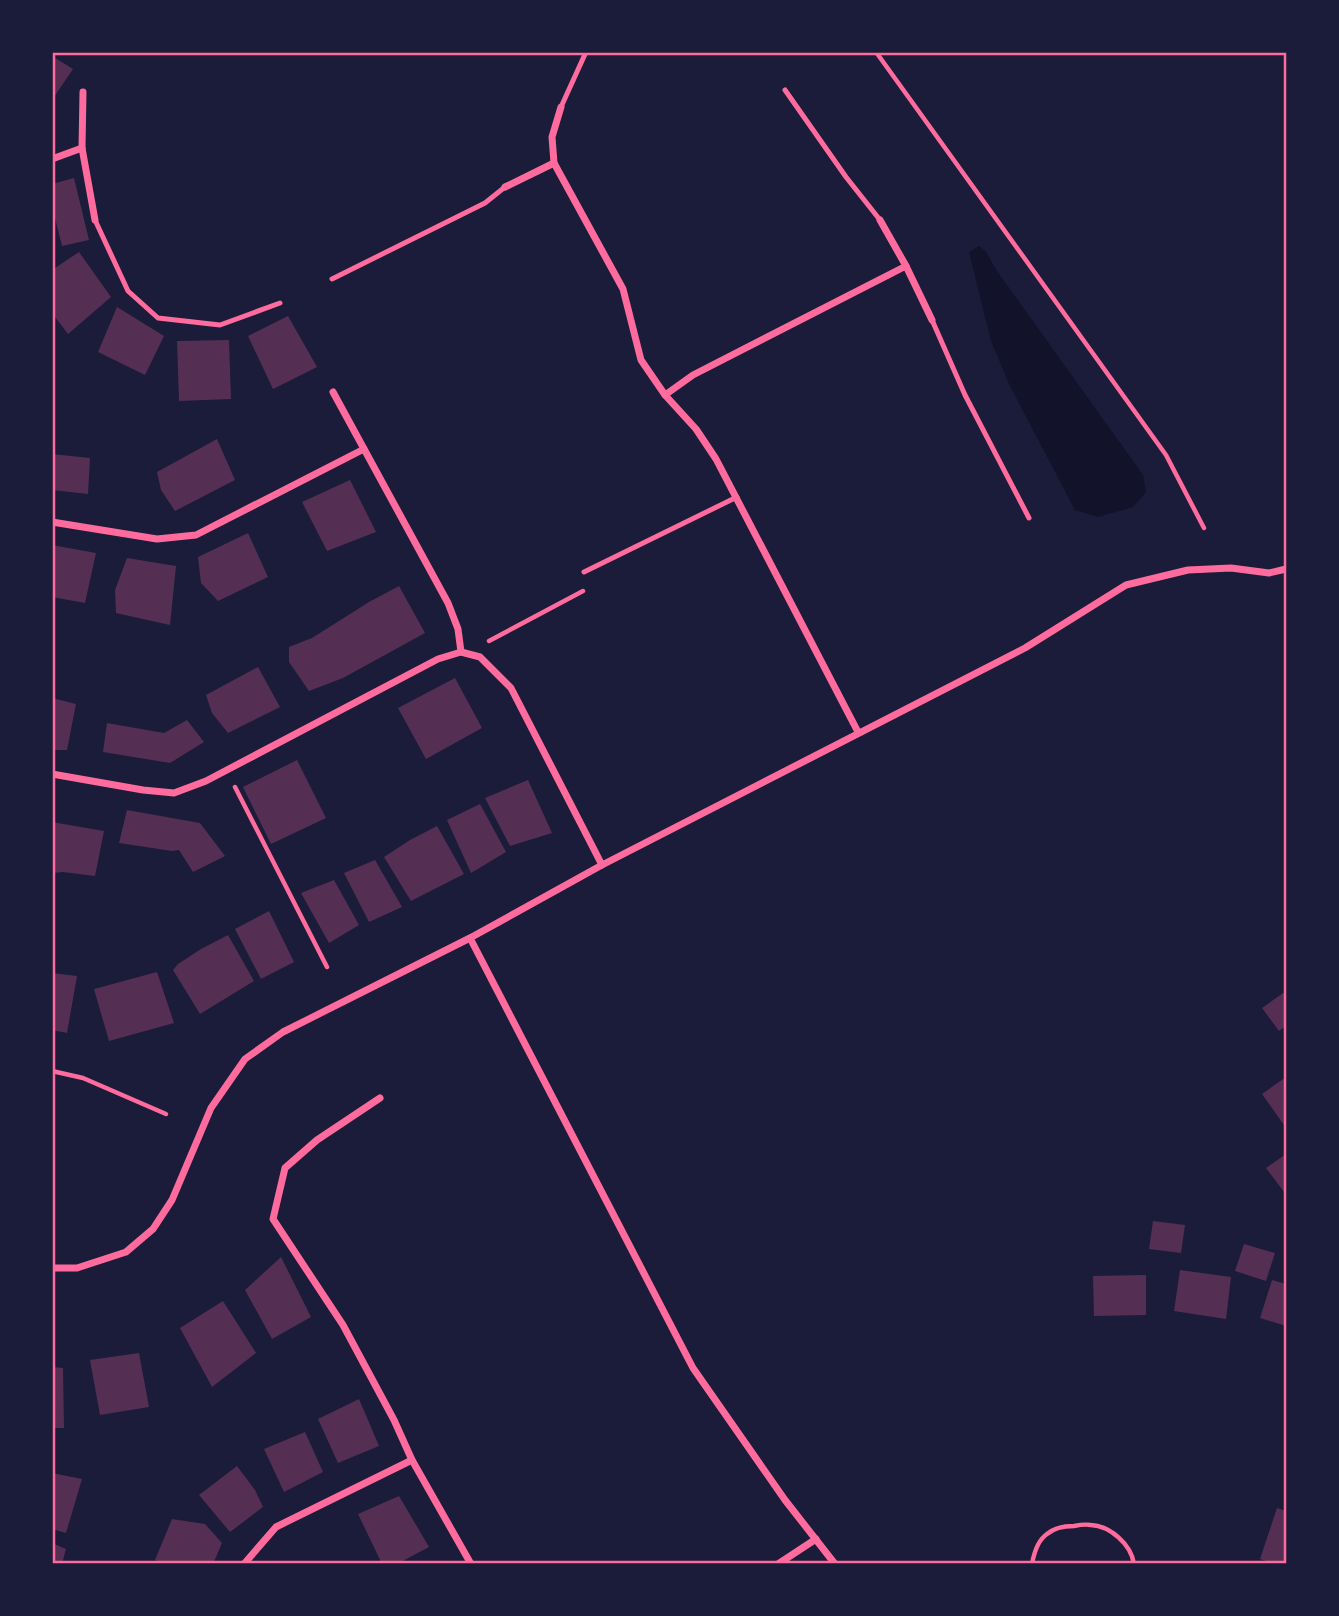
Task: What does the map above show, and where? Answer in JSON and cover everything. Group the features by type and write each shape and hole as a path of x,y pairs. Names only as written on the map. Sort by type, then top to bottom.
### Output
{"street":[{"path":"83,92 82,148 95,219"},
{"path":"561,107 552,137 554,163 623,289 641,360 665,395 696,429 716,459 858,732"},
{"path":"52,159 82,148"},
{"path":"505,187 554,163"},
{"path":"880,219 932,320"},
{"path":"665,395 693,375 906,266"},
{"path":"333,392 448,603 458,629 461,652"},
{"path":"52,522 157,539 196,535 363,449"},
{"path":"52,1268 77,1268 126,1252 153,1229 172,1200 211,1108 246,1059 283,1032 470,938 602,865 1025,648 1126,585 1188,570 1231,568 1269,573 1286,569"},
{"path":"52,774 174,793 227,770 438,659 461,652 480,657 511,688 602,865"},
{"path":"470,938 693,1368 785,1500 835,1563"},
{"path":"380,1098 317,1140 285,1168 273,1219 343,1325 394,1420 412,1460 471,1563"},
{"path":"244,1563 276,1527 412,1460"},
{"path":"778,1563 816,1539"}],"lane":[{"path":"561,107 586,52"},
{"path":"785,90 846,177 880,219"},
{"path":"332,279 485,203 505,187"},
{"path":"95,219 128,291 158,318 220,325 280,303"},
{"path":"932,320 965,395 1029,518"},
{"path":"584,572 737,496"}],"path":[{"path":"876,52 1166,455 1204,528"},
{"path":"227,770 327,967"},
{"path":"52,1071 83,1078 166,1114"},
{"path":"1032,1563 1038,1544 1048,1533 1064,1526 1092,1524 1120,1538 1134,1563"}],"shaded area":[{"path":"979,246 986,252 1143,475 1146,492 1133,507 1098,517 1075,510 1010,386 991,341 969,252"}],"building":[{"path":"52,56 73,69 52,100"},
{"path":"74,178 89,240 62,246 52,214 52,184"},
{"path":"79,252 111,297 68,334 52,313 52,270"},
{"path":"117,307 164,336 145,375 98,352"},
{"path":"288,316 317,367 273,389 248,336"},
{"path":"229,340 231,399 179,401 177,341"},
{"path":"217,439 235,480 175,511 161,490 157,472"},
{"path":"52,454 90,458 88,494 52,490"},
{"path":"350,480 376,532 327,551 302,502"},
{"path":"248,533 268,577 218,601 201,583 198,557"},
{"path":"52,545 96,553 85,603 52,597"},
{"path":"127,558 176,566 170,625 116,613 115,590"},
{"path":"399,586 425,633 343,678 309,691 289,662 289,647 312,638"},
{"path":"258,667 280,707 228,733 212,713 206,695"},
{"path":"455,678 482,728 426,759 398,708"},
{"path":"52,698 76,704 67,750 52,750"},
{"path":"187,720 204,742 170,763 103,752 107,723 164,733"},
{"path":"297,760 326,818 271,844 243,787"},
{"path":"528,780 552,833 510,846 485,798"},
{"path":"480,804 506,852 471,873 447,820"},
{"path":"127,810 200,823 225,856 193,872 179,850 119,843"},
{"path":"52,822 104,831 95,876 52,873"},
{"path":"437,826 464,874 411,901 384,857"},
{"path":"375,860 402,907 369,922 344,873"},
{"path":"334,880 359,925 329,943 301,893"},
{"path":"269,911 294,962 261,979 235,929"},
{"path":"228,935 254,981 200,1014 173,970 201,949"},
{"path":"157,972 174,1023 109,1041 94,989"},
{"path":"52,973 77,976 67,1033 52,1030"},
{"path":"1286,991 1286,1026 1279,1031 1262,1008"},
{"path":"1286,1077 1286,1128 1262,1094"},
{"path":"1286,1154 1286,1191 1284,1192 1266,1168"},
{"path":"1153,1221 1185,1225 1181,1253 1149,1249"},
{"path":"1244,1244 1275,1253 1266,1281 1235,1271"},
{"path":"281,1257 311,1317 272,1339 245,1290"},
{"path":"1180,1270 1231,1277 1226,1319 1174,1311"},
{"path":"1146,1275 1146,1315 1094,1316 1093,1276"},
{"path":"1272,1280 1286,1284 1286,1326 1260,1318"},
{"path":"223,1301 256,1353 212,1387 180,1328"},
{"path":"139,1353 149,1407 100,1415 90,1360"},
{"path":"52,1367 63,1368 64,1428 52,1428"},
{"path":"359,1399 379,1446 338,1463 318,1419"},
{"path":"305,1432 323,1472 284,1492 264,1449"},
{"path":"237,1466 255,1490 263,1507 230,1532 199,1495"},
{"path":"52,1473 82,1479 66,1533 52,1529"},
{"path":"399,1496 429,1547 397,1564 382,1564 358,1514"},
{"path":"1277,1508 1286,1511 1286,1564 1260,1559"},
{"path":"172,1519 205,1524 222,1543 213,1564 167,1564 155,1560"},
{"path":"52,1543 66,1549 62,1564 52,1564"}]}
